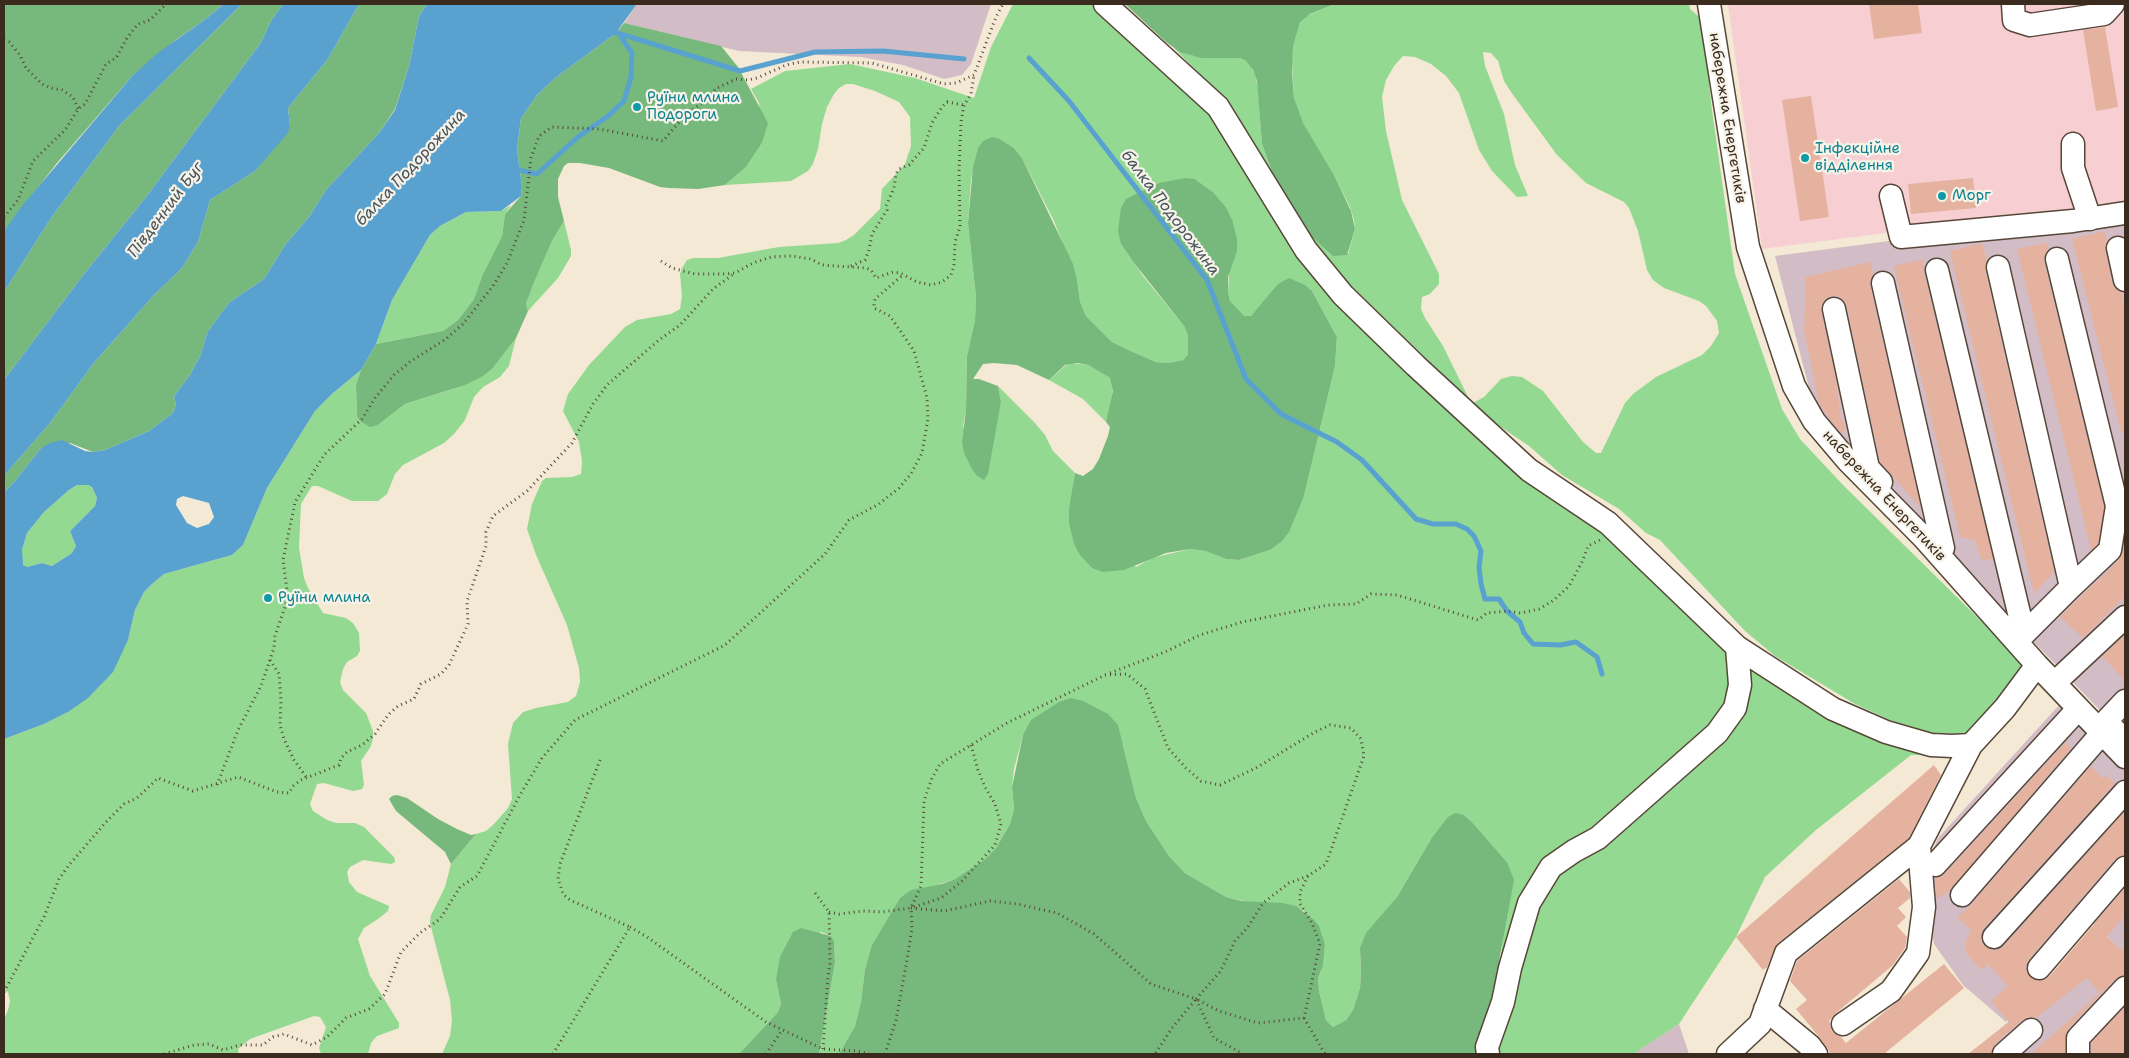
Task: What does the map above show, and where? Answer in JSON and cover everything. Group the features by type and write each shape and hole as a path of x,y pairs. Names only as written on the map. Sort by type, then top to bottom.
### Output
{"street":[{"path":"1105,4 1218,107 1306,250 1343,295 1416,366 1529,470 1614,529 1737,647 1833,709 1886,732 1931,745 1971,745"},
{"name":"набережна Енергетиків","path":"1709,4 1748,247 1794,386 1814,421 1847,460 1922,537 2078,708 2104,727 2125,757"},
{"path":"2013,4 2014,20 2030,25 2104,14 2113,4"},
{"path":"2073,144 2074,168 2090,219"},
{"path":"1891,196 1900,237 2090,219 2125,212"},
{"path":"2118,248 2125,280"},
{"path":"2024,634 2110,550 2117,506 2058,259"},
{"path":"1998,267 2071,587"},
{"path":"1937,270 2024,634"},
{"path":"1884,283 1943,548"},
{"path":"1834,309 1868,468 2063,675 2104,727 2125,741"},
{"path":"2063,675 2125,617"},
{"path":"1488,1054 1487,1047 1503,1002 1510,968 1529,903 1551,867 1574,851 1598,838 1690,758 1716,732 1736,708 1740,685 1737,647"},
{"path":"1735,1052 1760,1024 1786,953 1919,846 1971,745 2005,708 2037,665"},
{"path":"1962,895 2125,701"},
{"path":"1935,865 2078,708"},
{"path":"1994,938 2125,792"},
{"path":"1843,1024 1891,991 1918,953 1924,907 1919,846"},
{"path":"2039,968 2125,868"},
{"path":"2078,1054 2078,1038 2125,988"},
{"path":"1765,1009 1810,1046 1816,1054"},
{"path":"2004,1054 2031,1030"}],"path":[{"path":"4,217 18,200 33,161 65,130 78,109 91,94 106,64 116,58 127,38 138,24 150,20 166,4"},
{"path":"4,992 44,917 59,879 106,822 124,804 137,798 158,778 193,791 238,777 277,792 289,793 293,786 301,780 338,765 341,758 347,752 375,734 388,715 404,702 414,698 421,684 441,674 449,665 468,624 467,601 486,546 486,532 493,516 527,491 572,443 593,404 607,385 659,340 680,325 713,289 753,263 771,257 792,256 811,259 822,266 871,270 876,278 893,272 916,282 931,285 942,282 951,275 954,266 955,242 960,227 960,122 964,105 970,94 974,75 996,17 1004,4"},
{"path":"4,40 9,42 20,54 26,68 42,84 68,93 73,97 78,109"},
{"path":"216,785 238,730 260,686 286,604 288,590 284,560 295,502 324,455 362,419 375,398 394,375 411,361 446,339 463,324 493,286 507,263 524,220 531,158 539,136 552,127 599,129 663,141 687,113 712,97 715,89 736,79 748,80 757,78 786,65 825,61 872,62 944,84 956,83 974,75"},
{"path":"850,267 864,260 869,250 872,234 887,210 886,206 894,188 896,174 899,169 909,165 924,148 928,131 942,106 947,102 964,105"},
{"path":"661,261 672,268 695,274 735,273"},
{"path":"164,1054 194,1045 209,1044 223,1050 240,1045 263,1045 273,1037 284,1034 312,1045 327,1037 346,1018 369,1009 385,994 401,952 420,933 440,919 460,887 477,876 542,758 575,720 725,645 825,554 849,520 884,501 899,488 911,474 922,453 928,419 927,398 914,351 890,316 874,308 874,304 875,299 903,275"},
{"path":"885,1054 896,1020 907,960 912,928 911,908 921,886 924,802 932,778 940,764 1007,723 1104,675 1165,652 1200,635 1242,622 1328,605 1356,604 1371,594 1397,595 1478,620 1488,613 1507,611 1522,613 1539,609 1554,600 1569,586 1588,546 1599,541 1614,529"},
{"path":"270,659 279,674 281,698 280,725 284,739 290,755 307,778"},
{"path":"1104,675 1127,674 1145,689 1168,748 1201,781 1220,785 1256,768 1330,725 1352,728 1361,739 1364,756 1326,864 1308,876 1289,883 1263,903 1248,927 1235,941 1220,972 1172,1028 1155,1054"},
{"path":"829,912 839,914 863,911 882,912 911,908 940,898 982,862 996,845 1001,824 995,804 978,770 971,745"},
{"path":"600,760 560,864 558,879 563,894 570,900 630,927 647,937 766,1022 824,1049 858,1051 869,1054"},
{"path":"1308,876 1300,892 1300,904 1312,923 1320,944 1304,1018 1325,1054"},
{"path":"815,893 829,912 830,963 824,1049"},
{"path":"911,908 944,912 990,901 1017,904 1056,913 1094,934 1151,984 1196,1000 1219,1011 1258,1023 1304,1018"},
{"path":"553,1054 630,927"},
{"path":"1196,1000 1214,1038 1243,1054"},
{"path":"766,1054 782,1030"}],"shaded area":[{"path":"637,4 991,4 971,64 962,75 944,79 903,65 861,57 739,51 624,23"},
{"path":"1728,4 2125,4 2125,202 1762,249"},
{"path":"2125,210 2125,736 1817,419 1775,256"},
{"path":"2061,703 2125,769 2125,955 2094,923 2006,1022 1963,985 1934,944 1924,871 1938,838"},
{"path":"2095,926 2125,958 2125,1054 1970,1054 2007,1023"},
{"path":"1679,1024 1689,1054 1633,1054 1637,1051"}],"green space":[{"path":"4,4 224,4 133,75 57,163 4,231"},
{"path":"242,4 283,4 271,21 260,44 146,197 84,274 4,380 4,292 51,218 119,126"},
{"path":"359,4 427,4 419,16 409,66 395,109 379,133 326,190 309,217 285,245 264,279 230,302 219,316 207,333 201,354 190,375 174,396 176,405 173,413 149,431 105,450 93,452 70,443 41,448 4,492 4,476 50,423 93,364 153,296 182,268 198,242 210,200 255,171 290,125 288,108 328,59"},
{"path":"1013,4 1094,4 1196,96 1218,120 1343,310 1363,331 1747,655 1934,755 1911,755 1816,830 1765,877 1736,937 1679,1024 1633,1054 1489,1054 1503,938 1507,862 1464,815 1431,839 1397,897 1360,948 1360,988 1353,1010 1346,1020 1333,1027 1326,1020 1319,991 1318,978 1323,966 1325,945 1303,910 1283,903 1253,903 1226,897 1185,873 1169,856 1146,821 1136,798 1123,745 1023,735 1014,769 1012,787 1014,809 1010,824 996,848 984,860 955,879 931,887 871,947 865,969 861,1002 855,1026 839,1054 819,1054 835,963 834,941 831,936 821,932 776,980 781,1004 778,1012 739,1054 442,1054 450,1036 452,1021 450,1000 430,923 431,915 445,887 451,864 476,834 486,831 494,824 508,808 512,799 508,744 513,723 523,712 568,702 576,696 580,682 579,668 567,625 536,555 527,529 532,504 542,481 546,478 572,477 581,474 582,461 579,442 563,411 568,394 589,365 625,327 637,320 671,314 680,309 682,296 680,274 687,260 693,258 718,258 779,247 838,243 854,235 880,209 882,189 905,164 911,146 910,117 899,102 875,91 853,84 846,84 834,94 827,107 818,149 813,164 808,171 791,181 725,185 746,167 762,143 759,103 751,89 785,71 850,64 915,78 974,98 991,47","holes":["1000,139 1014,148 1022,158 1054,221 1077,280 1080,303 1086,316 1112,342 1127,350 1156,362 1167,363 1183,360 1188,354 1188,336 1184,326 1143,276 1121,244 1195,179 1213,192 1226,207 1232,219 1228,292 1230,301 1239,313 1244,317 1251,316 1259,308 1312,291 1337,337 1335,366 1304,496 1270,550 1239,560 1226,559 1205,551 1190,549 1152,558 1136,567 1073,488 1075,473 1053,451 1045,435 1034,422 998,386 1001,402 991,451 963,427 966,409 967,356 975,320 976,297 968,223 971,180 978,148"]},
{"path":"1125,4 1335,4 1310,14 1300,22 1293,47 1292,72 1294,98 1303,123 1335,177 1351,211 1355,229 1347,255 1333,256 1310,235 1275,180 1262,144 1257,81 1253,70 1246,61 1240,58 1201,58 1180,52 1166,42"},
{"path":"1335,4 1689,4 1690,9 1702,19 1712,110 1735,274 1782,409 1800,439 1844,486 2027,666 1970,735 1926,734 1901,725 1855,704 1775,656 1745,631 1660,540 1646,533 1619,509 1562,475 1529,446 1495,423 1473,403 1484,397 1501,379 1512,376 1522,377 1543,391 1583,442 1596,453 1601,453 1625,403 1633,394 1656,377 1702,355 1711,346 1719,333 1717,321 1706,306 1699,301 1664,288 1653,280 1647,270 1638,231 1629,208 1624,202 1586,183 1557,155 1511,92 1504,81 1498,61 1491,53 1483,52 1485,66 1504,114 1515,165 1528,196 1517,197 1492,171 1479,150 1459,93 1446,76 1431,64 1415,57 1403,56 1394,66 1386,80 1382,97 1386,131 1402,200 1439,274 1439,284 1430,294 1422,297 1421,309 1443,346 1470,401 1331,266 1304,227 1348,254 1355,229 1354,220 1350,207 1335,177 1298,113 1294,98 1292,63 1293,47 1300,21 1306,16"},
{"path":"624,23 721,46 738,67 768,123 762,143 746,167 725,185 698,189 660,187 609,168 568,163 564,166 558,179 558,197 564,221 552,241 533,285 526,303 528,311 516,338 493,368 483,376 465,385 405,404 378,425 370,427 360,421 357,416 356,385 361,370 376,344 443,331 458,320 474,299 482,276 502,236 505,214 521,196 522,187 517,149 521,118 537,95 555,78 615,34"},
{"path":"1174,48 1194,56 1240,58 1249,63 1255,75 1258,88 1262,144 1275,180 1230,105"},
{"path":"992,137 1000,139 1014,148 1022,158 1073,264 1080,302 1086,316 1112,342 1128,350 1156,362 1167,363 1183,360 1188,354 1188,336 1184,326 1134,263 1121,244 1118,231 1121,208 1126,199 1159,183 1186,178 1195,179 1213,192 1226,207 1232,219 1237,239 1237,251 1228,277 1228,292 1230,301 1244,316 1251,316 1278,284 1289,278 1305,285 1312,291 1337,337 1335,366 1304,496 1289,532 1282,541 1270,550 1239,560 1226,559 1205,551 1190,549 1166,553 1124,570 1103,572 1092,568 1080,555 1074,544 1069,523 1069,509 1075,473 1083,476 1093,469 1108,436 1110,427 1106,422 1113,391 1110,378 1088,365 1077,363 1065,365 1049,380 1017,365 983,364 973,379 979,379 998,386 1001,402 988,474 984,480 977,476 972,469 964,453 962,443 966,409 967,356 975,320 976,297 968,223 973,167 978,148 983,141"},
{"path":"511,205 505,214 502,236 482,276 474,299 458,320 443,331 376,344 392,300 430,235 440,226 466,212 501,211"},
{"path":"564,221 571,256 558,278 528,311 526,303 529,294 552,241"},
{"path":"516,338 509,366 500,377 483,387 474,397 465,420 454,434 444,443 403,465 395,474 387,494 378,501 352,501 318,486 312,486 301,504 299,548 304,578 323,613 346,618 353,623 359,633 360,651 357,656 347,662 340,682 343,690 366,713 373,731 371,746 361,761 364,785 362,789 353,791 324,783 317,784 310,804 313,811 327,820 336,823 355,823 364,827 394,857 395,862 391,864 363,860 350,867 347,872 349,882 357,892 389,906 388,911 364,928 358,939 370,976 399,1023 399,1028 377,1036 371,1043 368,1054 321,1054 319,1048 326,1027 320,1017 314,1016 250,1039 238,1049 239,1054 4,1054 4,1019 10,1001 8,992 4,990 4,739 44,724 68,712 128,640 135,610 144,592 164,574 232,555 243,545 267,488 315,411 361,370 356,385 357,416 378,425 405,404 453,389 493,368"},
{"path":"1071,363 1088,365 1110,378 1113,385 1112,401 1106,422 1083,399 1049,380"},
{"path":"77,485 92,487 97,498 95,506 70,531 76,546 72,553 52,566 42,563 27,567 22,565 22,550 27,533 44,512"},
{"path":"1071,698 1083,701 1108,714 1118,725 1136,798 1146,821 1169,856 1185,873 1226,897 1242,901 1283,903 1296,906 1319,926 1325,945 1323,966 1318,978 1319,991 1326,1020 1333,1027 1346,1020 1353,1010 1360,988 1360,948 1366,933 1397,897 1431,839 1448,817 1455,813 1464,815 1507,862 1514,880 1499,961 1489,1054 839,1054 855,1026 861,1002 865,969 871,947 900,898 911,890 942,884 955,879 984,860 996,848 1010,824 1014,809 1012,787 1023,735 1031,720 1059,702"},
{"path":"397,795 407,798 438,819 457,829 471,835 476,834 451,864 445,852 396,811 389,799"},
{"path":"801,928 831,936 834,941 835,963 819,1054 739,1054 778,1012 781,1004 776,980 780,957 793,932"}],"water":[{"path":"224,4 242,4 119,126 51,218 4,292 4,231 22,206 133,75 159,52"},
{"name":"Південний Буг","path":"283,4 359,4 328,59 288,108 290,125 288,133 255,171 210,200 198,242 182,268 153,296 93,364 50,423 4,476 4,380 84,274 146,197 260,44 271,21"},
{"path":"427,4 637,4 615,34 555,78 537,95 521,118 517,149 522,187 521,196 501,211 466,212 440,226 430,235 392,300 376,344 361,370 315,411 267,488 243,545 232,555 164,574 144,592 135,610 128,640 113,672 88,698 68,712 44,724 4,739 4,492 41,448 50,443 62,440 85,451 105,450 149,431 173,413 176,405 174,396 190,375 201,354 207,333 219,316 230,302 264,279 285,245 309,217 326,190 379,133 395,110 409,66 419,16","holes":["77,485 92,487 97,498 95,506 70,531 76,546 72,553 52,566 42,563 27,567 23,565 22,550 27,533 44,512","183,496 209,503 214,517 209,524 197,528 187,523 176,505 177,499"]}],"building":[{"path":"1869,4 1918,4 1922,33 1874,39"},
{"path":"2105,27 2118,107 2096,111 2083,30"},
{"name":"Інфекційне відділення","path":"1811,96 1829,217 1800,221 1782,100"},
{"name":"Морг","path":"1973,178 1976,208 1911,214 1908,184"},
{"path":"2105,231 2107,241 2105,251 2112,283 2121,292 2125,310 2125,431 2121,432 2072,239"},
{"path":"1982,243 1987,261 1985,270 2054,572 2034,594 1950,251"},
{"path":"2047,243 2048,249 2044,262 2104,507 2098,544 2091,550 2017,249"},
{"path":"1924,259 1924,273 1993,559 1982,560 1975,540 1960,537 1894,266"},
{"path":"1870,262 1873,275 1870,286 1921,508 1880,462 1847,306 1838,296 1831,296 1825,300 1821,305 1821,311 1836,380 1841,418 1846,428 1841,433 1819,403 1804,330 1806,277"},
{"path":"2125,543 2125,596 2083,638 2060,617 2119,560"},
{"path":"2125,635 2125,681 2102,656"},
{"path":"2065,743 2071,748 1951,889 1937,899 1935,878 1945,874"},
{"path":"1934,765 1941,775 1909,838 1778,943 1767,967 1763,970 1736,937"},
{"path":"2091,766 2103,779 2106,775 2115,783 1984,928 1981,934 1981,941 1991,950 1998,950 2004,946 2125,811 2125,855 2115,859 2029,959 2026,966 2027,973 2036,981 2049,977 2125,888 2125,915 2107,937 2125,953 2125,975 2115,979 2068,1029 2065,1038 2065,1054 2031,1054 2100,993 2087,978 2036,1018 2029,1017 2022,1020 1995,1044 1991,1054 1968,1054 2009,1022 1991,1001 2008,986 1988,964 1982,970 1966,953 1966,940 1971,930 1957,917 1972,904"},
{"path":"1899,879 1910,892 1910,898 1898,908 1906,917 1897,926 1907,937 1905,948 1893,965 1835,1014 1829,1021 1832,1031 1846,1043 1944,964 1964,988 1884,1054 1831,1054 1796,1009 1807,1000 1790,981 1797,961"},
{"path":"2125,1007 2125,1054 2091,1054 2091,1043"}],"waterway":[{"name":"балка Подорожина","path":"611,31 740,71 815,52 883,51 964,59"},
{"path":"514,169 537,174 578,137 608,116 624,101 631,77 632,53 619,34"},
{"name":"балка Подорожина","path":"1029,58 1069,101 1207,280 1246,379 1281,414 1337,442 1362,460 1416,519 1433,524 1456,524 1467,529 1474,536 1481,551 1479,567 1485,599 1499,599 1507,611 1520,622 1524,633 1533,644 1560,645 1576,642 1597,657 1602,674"}],"place":[{"name":"Руїни млина Подороги","path":"637,107"},
{"name":"Інфекційне відділення","path":"1805,158"},
{"name":"Морг","path":"1942,196"},
{"name":"Руїни млина","path":"268,598"}]}
